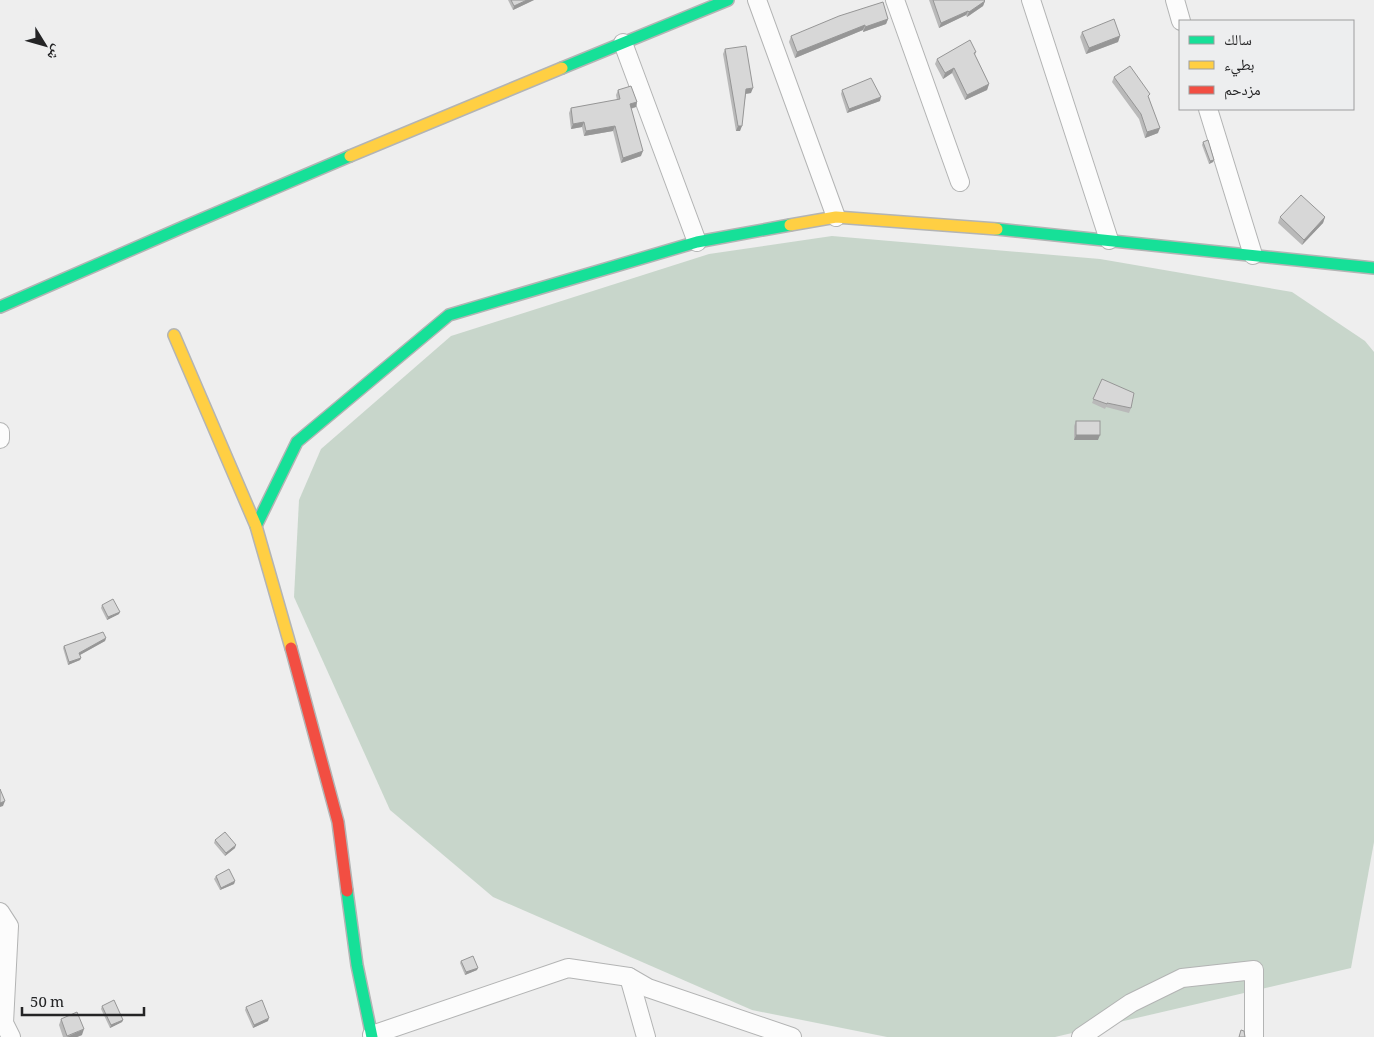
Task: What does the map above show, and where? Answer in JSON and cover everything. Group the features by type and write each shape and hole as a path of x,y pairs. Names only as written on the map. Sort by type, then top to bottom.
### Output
{"street":[{"path":"0,308 116,255 429,122 728,0"},
{"path":"757,0 836,217"},
{"path":"895,0 960,182"},
{"path":"1031,0 1109,240"},
{"path":"1175,0 1181,20"},
{"path":"623,43 697,242"},
{"path":"1208,110 1253,255"},
{"path":"256,526 297,442 449,315 697,242 836,217 1000,229 1374,268"},
{"path":"174,335 256,526 271,575 338,822 357,965 371,1036 568,968 629,977 648,988 792,1037"},
{"path":"0,432 0,439"},
{"path":"0,912 9,926 4,1024 11,1037"},
{"path":"1081,1037 1131,1004 1182,978 1254,970 1254,1037"},
{"path":"629,977 646,1037"},
{"path":"742,1020 748,1037"}],"shaded area":[{"path":"832,236 1100,259 1292,292 1365,341 1374,352 1374,842 1351,968 1055,1037 887,1037 752,1010 493,897 390,810 294,597 299,500 321,449 451,336 709,254"}],"building":[{"path":"511,0 527,0 514,6"},
{"path":"933,0 985,1 969,12 941,23"},
{"path":"883,2 888,19 865,27 865,25 797,52 791,36 839,16"},
{"path":"1114,19 1120,36 1089,48 1082,32"},
{"path":"970,40 989,84 967,95 954,68 945,73 937,59"},
{"path":"746,46 753,88 746,89 742,126 738,126 725,49"},
{"path":"1130,66 1150,94 1148,96 1160,128 1147,132 1141,114 1114,77"},
{"path":"871,78 881,97 849,109 842,90"},
{"path":"631,86 637,102 630,104 643,151 623,158 615,126 586,131 584,122 573,124 571,108 620,99 618,90"},
{"path":"1208,140 1214,160 1210,161 1203,142"},
{"path":"1301,195 1325,217 1304,240 1280,217"},
{"path":"1102,379 1134,393 1131,408 1107,404 1093,399"},
{"path":"1076,421 1100,421 1100,435 1076,435"},
{"path":"113,599 120,612 108,617 102,605"},
{"path":"103,632 106,638 79,653 81,658 69,662 64,646"},
{"path":"0,789 5,801 0,803"},
{"path":"225,832 236,845 226,853 215,840"},
{"path":"229,869 235,881 221,888 216,876"},
{"path":"473,956 478,968 466,972 461,961"},
{"path":"114,1000 123,1020 111,1025 102,1006"},
{"path":"262,1000 269,1018 254,1025 246,1007"},
{"path":"77,1012 84,1029 67,1036 61,1019"},
{"path":"1241,1030 1244,1031 1245,1037 1239,1037"}],"traffic: fast":[{"path":"562,68 728,0"},
{"path":"0,307 350,156"},
{"path":"256,526 297,442 449,315 697,242 790,225"},
{"path":"997,229 1374,268"},
{"path":"347,891 357,965 372,1037"}],"traffic: slow":[{"path":"350,156 562,68"},
{"path":"790,225 836,217 997,229"},
{"path":"174,335 256,526 291,648"}],"traffic: jam":[{"path":"291,648 338,822 347,891"}]}
